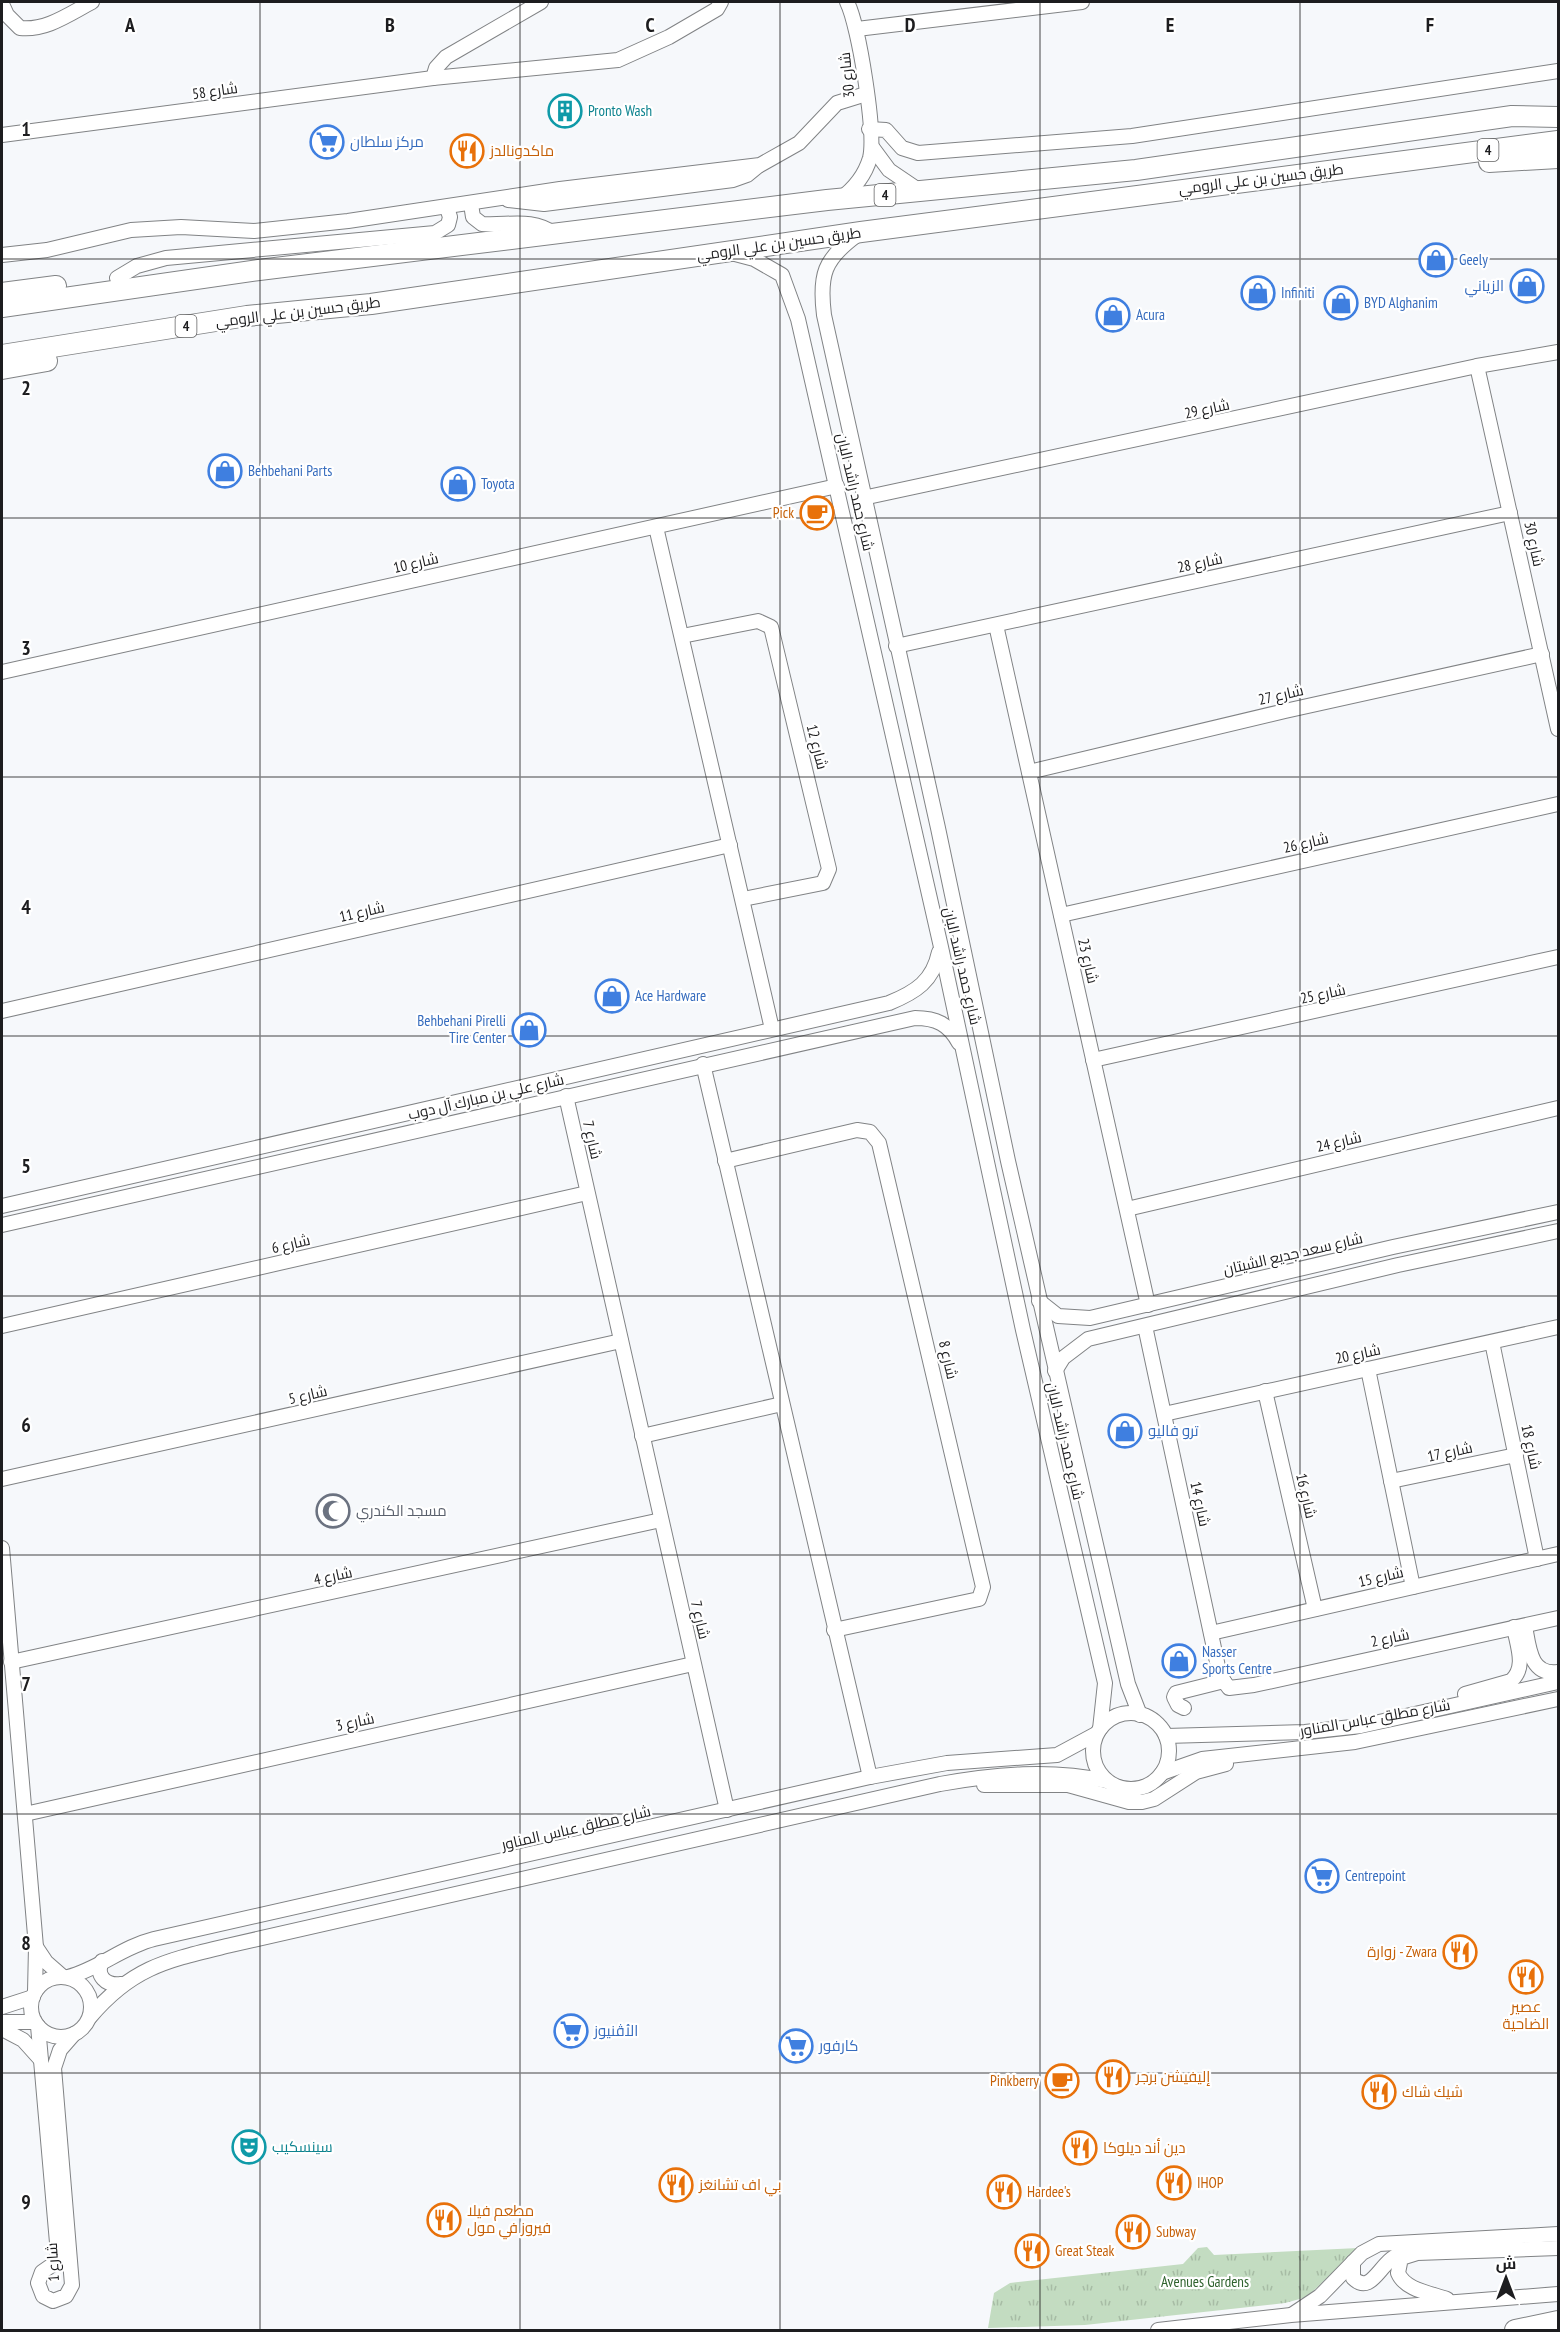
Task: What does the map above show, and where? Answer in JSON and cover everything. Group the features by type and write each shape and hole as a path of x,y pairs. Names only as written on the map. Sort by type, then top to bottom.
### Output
{"highway":[{"path":"1512,116 1558,107"},
{"name":"طريق حسين بن علي الرومي","path":"3,296 259,270 840,199 1136,170 1512,116 1558,117"},
{"name":"طريق حسين بن علي الرومي","path":"4,366 275,324 372,304 725,251 1558,141"},
{"path":"1418,159 1472,162 1558,158"},
{"path":"3,296 117,278 191,270 259,270"},
{"path":"1515,2331 1558,2321"}],"street":[{"path":"2,4 20,28 32,30 47,26 92,2"},
{"path":"433,78 436,68 446,57 541,2"},
{"name":"شارع 58","path":"2,135 433,78 618,60 669,37 717,9 722,2"},
{"name":"شارع 30","path":"840,199 854,188 864,173 872,147 857,29 847,2"},
{"path":"857,29 1082,2"},
{"path":"869,129 883,129 902,148 918,153 1074,142 1186,129 1558,71"},
{"path":"2,255 20,254 130,230 181,227 254,231 447,208 506,200 560,189 760,165 799,143 837,103 866,94"},
{"name":"شارع 30","path":"872,147 889,170 920,191"},
{"path":"471,204 473,217 482,224 528,222 542,226 555,234"},
{"path":"117,278 137,266 157,259 435,233 448,225 450,217 447,208"},
{"name":"شارع حمد راشد البان","path":"861,232 843,245 825,268 820,289 824,315 862,498 938,828 1039,1301 1128,1684 1140,1714"},
{"name":"شارع حمد راشد البان","path":"725,251 754,259 782,275 798,319 941,947 986,1167 1105,1683 1098,1731"},
{"path":"2,264 20,254"},
{"path":"798,319 809,309 824,315"},
{"name":"شارع 29","path":"862,498 1477,366 1558,352"},
{"name":"شارع 30","path":"1477,366 1558,729"},
{"name":"شارع 10","path":"2,672 837,486"},
{"name":"شارع 28","path":"896,646 1510,513"},
{"path":"656,526 772,1029"},
{"name":"شارع 12","path":"682,636 758,621 771,627 829,870 823,883 742,899"},
{"name":"شارع 23","path":"996,625 1148,1305"},
{"name":"شارع 27","path":"1029,772 1284,711 1542,654"},
{"name":"شارع 26","path":"1061,915 1558,804"},
{"path":"910,813 920,818 933,809"},
{"path":"915,831 928,825 938,828"},
{"name":"شارع 11","path":"2,1011 730,845"},
{"name":"شارع علي بن مبارك آل دوب","path":"2,1206 889,1003 913,993 926,981 936,967 941,947"},
{"name":"شارع 25","path":"1093,1060 1356,1004 1558,957"},
{"path":"889,1003 898,1011 894,1022"},
{"name":"شارع علي بن مبارك آل دوب","path":"2,1225 703,1064 915,1018 938,1021 954,1033 964,1052"},
{"path":"703,1064 870,1778"},
{"name":"شارع 7","path":"566,1096 727,1810"},
{"name":"شارع 24","path":"1127,1209 1558,1108"},
{"name":"شارع 8","path":"725,1161 857,1130 870,1132 879,1143 928,1348 983,1587 979,1599 834,1630"},
{"path":"273,1144 269,1155 276,1162"},
{"path":"246,1149 254,1152 256,1157 256,1163 251,1168"},
{"path":"986,1167 1001,1169 1008,1161"},
{"path":"993,1195 997,1189 1004,1187 1015,1193"},
{"name":"شارع 6","path":"2,1326 587,1193"},
{"name":"شارع سعد جديع الشيتان","path":"1039,1301 1058,1316 1075,1319 1098,1316 1393,1247 1558,1212"},
{"path":"1055,1371 1074,1347 1102,1335 1558,1231"},
{"path":"1426,1241 1420,1250 1423,1256 1429,1259"},
{"path":"1393,1247 1401,1255 1398,1266"},
{"path":"1098,1316 1095,1328 1102,1335"},
{"name":"شارع 14","path":"1145,1326 1220,1676 1226,1684"},
{"name":"شارع 20","path":"1164,1414 1558,1327"},
{"name":"شارع 5","path":"2,1479 621,1341"},
{"name":"شارع 18","path":"1492,1342 1537,1559"},
{"path":"1368,1369 1413,1587"},
{"name":"شارع 16","path":"1265,1391 1315,1609"},
{"path":"642,1436 782,1404"},
{"name":"شارع 17","path":"1391,1481 1516,1455"},
{"name":"شارع 4","path":"12,1662 661,1520"},
{"path":"1073,1551 1078,1540 1086,1537 1094,1540"},
{"path":"2,1548 36,1947 32,2014 36,2024 51,2035 59,2037 74,2034 121,1984 164,1962 202,1952 940,1784 1004,1776 1054,1773 1107,1781 1130,1790 1143,1788 1162,1773 1168,1761 1166,1736 1159,1726 1140,1714 1125,1713 1114,1717 1098,1731 1092,1746 1093,1759 1098,1772 1107,1781"},
{"name":"شارع 15","path":"1211,1633 1558,1554"},
{"name":"شارع 2","path":"1184,1708 1178,1705 1174,1697 1176,1693 1226,1684 1254,1685 1558,1618"},
{"path":"1519,1626 1534,1664 1541,1670 1558,1672"},
{"path":"1429,1711 1452,1698 1511,1681 1517,1675 1520,1660 1519,1626"},
{"name":"شارع 3","path":"25,1814 693,1664"},
{"name":"شارع مطلق عباس المناور","path":"1166,1736 1305,1732 1361,1726 1558,1682"},
{"path":"1105,1683 1115,1693 1125,1689 1128,1684"},
{"name":"شارع مطلق عباس المناور","path":"1162,1773 1202,1759 1355,1742 1558,1699"},
{"name":"شارع مطلق عباس المناور","path":"65,1977 130,1946 153,1939 870,1778 947,1763 1057,1755 1098,1731"},
{"path":"940,1784 1068,1785 1129,1802 1142,1802 1154,1799 1196,1772 1212,1766 1248,1760 1268,1751"},
{"path":"36,1947 50,1967 83,1986 88,1993 92,2009 90,2017"},
{"path":"102,1961 100,1973 103,1979 108,1983 121,1984"},
{"path":"2,2007 34,1995 46,1981 65,1977"},
{"path":"2,2022 36,2024"},
{"name":"شارع 1","path":"36,2024 58,2254 56,2263 42,2272 38,2283 43,2296 53,2301 66,2296 72,2285 54,2068 60,2050 74,2034"},
{"path":"2,2029 23,2040 41,2061"},
{"path":"1291,2315 1320,2296 1366,2249 1379,2244 1558,2234"},
{"path":"1353,2262 1353,2278 1360,2283 1368,2283 1395,2255 1558,2248"},
{"path":"1417,2253 1405,2256 1399,2262 1400,2278 1416,2289 1454,2301"},
{"path":"1158,2331 1291,2315 1558,2294"}],"green space":[{"name":"Avenues Gardens","path":"1207,2247 1214,2255 1358,2248 1307,2297 1285,2303 1085,2325 988,2328 994,2293 1010,2283 1183,2264 1198,2248"}],"place":[{"name":"Pronto Wash","path":"565,111"},
{"name":"مركز سلطان","path":"327,142"},
{"name":"ماكدونالدز","path":"467,151"},
{"name":"Geely","path":"1436,260"},
{"name":"الزياني","path":"1527,286"},
{"name":"Infiniti","path":"1258,293"},
{"name":"BYD Alghanim","path":"1341,303"},
{"name":"Acura","path":"1113,315"},
{"name":"Behbehani Parts","path":"225,471"},
{"name":"Toyota","path":"458,484"},
{"name":"Pick","path":"817,513"},
{"name":"Ace Hardware","path":"612,996"},
{"name":"Behbehani Pirelli Tire Center","path":"529,1030"},
{"name":"ترو فاليو","path":"1125,1431"},
{"name":"مسجد الكندري","path":"333,1511"},
{"name":"Nasser Sports Centre","path":"1179,1661"},
{"name":"Centrepoint","path":"1322,1876"},
{"name":"زوارة - Zwara","path":"1460,1952"},
{"name":"عصير الضاحية","path":"1526,1977"},
{"name":"الأڤنيوز","path":"571,2031"},
{"name":"كارفور","path":"796,2046"},
{"name":"إليفيشن برجر","path":"1113,2077"},
{"name":"Pinkberry","path":"1062,2081"},
{"name":"شيك شاك","path":"1379,2092"},
{"name":"سينسكيب","path":"249,2147"},
{"name":"دين أند ديلوكا","path":"1080,2148"},
{"name":"IHOP","path":"1174,2183"},
{"name":"بي اف تشانغز","path":"676,2185"},
{"name":"Hardee's","path":"1004,2192"},
{"name":"مطعم فيلا فيروز في مول","path":"444,2220"},
{"name":"Subway","path":"1133,2232"},
{"name":"Great Steak","path":"1032,2251"}]}
